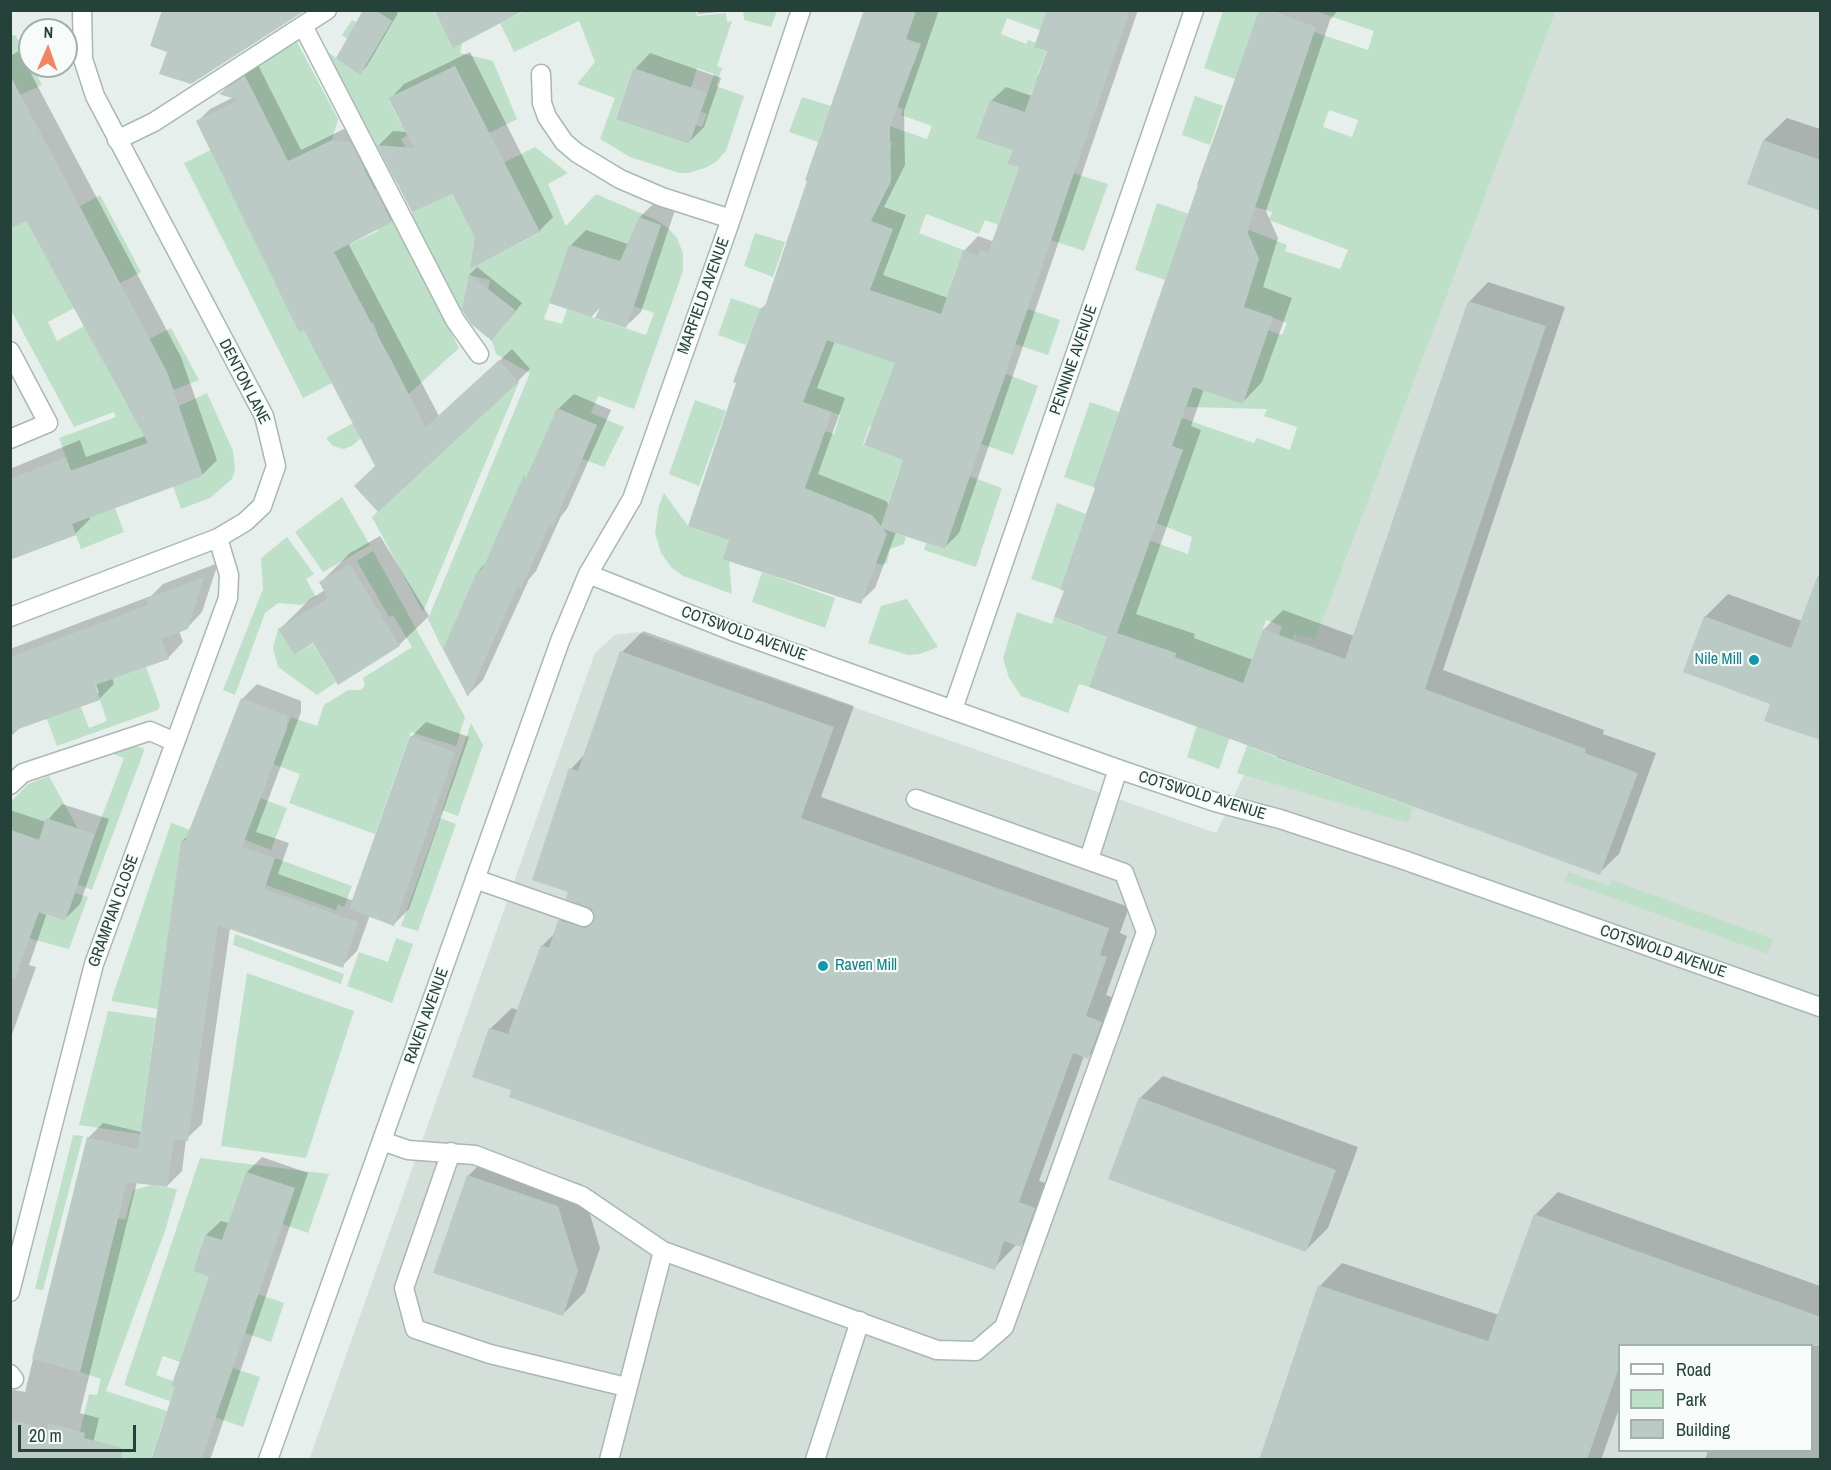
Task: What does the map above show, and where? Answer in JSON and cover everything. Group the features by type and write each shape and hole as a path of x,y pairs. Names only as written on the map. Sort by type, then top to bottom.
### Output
{"street":[{"name":"DENTON LANE","path":"10,617 218,538 245,522 262,506 276,466 273,443 264,416 95,96 83,59 82,10"},
{"path":"117,140 154,122 327,10"},
{"name":"MARFIELD AVENUE","path":"588,574 630,504 731,219 801,10"},
{"name":"PENNINE AVENUE","path":"953,709 1194,10"},
{"path":"303,26 455,320 479,354"},
{"path":"540,74 542,104 547,117 564,142 582,157 620,179 662,197 731,219"},
{"path":"10,351 48,423 10,439"},
{"name":"GRAMPIAN CLOSE","path":"10,1292 94,964 230,587 218,538"},
{"name":"COTSWOLD AVENUE","path":"588,574 732,631 1118,769 1215,802 1280,819 1401,859 1821,1007"},
{"name":"RAVEN AVENUE","path":"268,1460 560,641 588,574"},
{"path":"10,785 23,773 150,731 175,742"},
{"path":"1089,860 1118,769"},
{"path":"382,1141 408,1150 475,1155 582,1196 663,1251 937,1350 976,1351 1004,1327 1146,932 1124,873 916,800"},
{"path":"475,879 584,918"},
{"path":"451,1152 404,1288 415,1329 490,1354 626,1387"},
{"path":"609,1460 626,1387 663,1251"},
{"path":"815,1460 860,1321"}],"shaded area":[{"path":"1556,11 1820,11 1820,1459 309,1460 595,653 615,635 637,632 1216,833 1244,775 1296,634 1315,640"}],"green space":[{"path":"527,10 696,10 697,16 726,13 727,22 732,21 717,66 722,68 716,86 744,96 726,151 716,162 688,173 679,173 630,157 600,139 615,98 577,84 595,62 579,21 514,52 500,23","holes":["633,68 691,88 697,68 714,74 701,112 707,114 702,127 696,125 689,144 616,118"]},
{"path":"743,10 777,11 771,27 744,20"},
{"path":"375,11 434,11 448,37 462,43 460,53 493,61 517,119 489,133 455,66 399,93 400,96 389,101 401,124 418,129 401,139 412,160 426,166 395,181 331,61 329,53 357,72 370,55 342,35 352,20 383,35 392,21"},
{"path":"916,11 1047,11 1044,19 1058,37 1007,18 1001,34 1026,44 1028,40 1048,47 1038,74 1049,78 1034,86 1022,119 990,100 982,123 1013,149 1008,164 1019,167 998,225 985,220 979,234 926,214 919,233 963,250 952,281 967,287 956,320 897,299 889,319 850,266 881,192 887,189 891,181 891,174 885,165 892,143 876,137 881,123 927,139 932,126 901,115 903,109 858,93 914,63 920,44 906,39"},
{"path":"1223,11 1259,11 1235,79 1204,68"},
{"path":"1315,11 1556,11 1315,640 1295,634 1253,749 1413,807 1408,823 1237,773 1258,716 1169,675 1176,653 1159,648 1089,687 1079,684 1068,713 1021,696 1009,678 1003,658 1017,612 1052,624 1054,617 1085,629 1133,535 1188,554 1192,537 1141,517 1183,450 1163,442 1173,415 1254,443 1257,438 1290,450 1297,427 1264,416 1267,409 1186,407 1193,387 1260,354 1267,334 1254,330 1255,326 1282,335 1287,323 1239,305 1259,259 1256,252 1242,247 1249,230 1287,245 1285,251 1340,269 1348,250 1269,220 1272,212 1255,207 1314,32 1368,50 1374,31","holes":["1329,110 1358,120 1352,137 1323,127","1266,620 1282,626 1263,682 1246,676"]},
{"path":"10,34 16,36 18,40 18,78 38,78 42,85 20,95 11,77"},
{"path":"296,40 338,119 332,140 339,181 366,168 377,189 325,214 343,226 352,243 378,231 370,213 385,206 459,348 352,446 344,449 333,446 326,438 353,423 401,379 388,354 362,343 378,334 373,322 316,351 332,383 303,398 184,163 211,150 225,181 284,153 278,141 263,148 258,104 244,75","holes":["329,242 359,302 311,251"]},
{"path":"1195,96 1223,106 1210,145 1182,135"},
{"path":"802,97 831,106 818,142 789,132"},
{"path":"535,147 568,173 548,184 566,226 596,194 654,219 668,228 677,238 683,253 683,271 634,409 598,396 591,413 624,427 604,467 582,459 597,425 527,477 525,475 482,570 478,569 443,650 428,619 530,373 496,354 492,341 515,310 500,299 483,317 490,280 469,275 462,314 410,213 451,193 487,260 539,233 503,163","holes":["570,245 646,270 634,306 654,313 646,335 567,309 562,324 544,319"]},
{"path":"1073,173 1108,184 1084,251 1051,240"},
{"path":"100,195 141,272 48,322 57,341 84,326 126,403 170,379 149,339 171,328 199,380 171,391 156,440 64,473 115,508 124,532 81,549 53,472 69,466 59,438 116,417 114,412 74,427 11,310 10,229 24,217 45,256 93,232 80,206"},
{"path":"1157,203 1189,214 1165,280 1135,270"},
{"path":"755,233 785,242 773,277 744,266"},
{"path":"731,298 760,308 746,345 718,335"},
{"path":"1028,309 1060,320 1048,355 1015,344"},
{"path":"884,335 914,346 891,435 869,427 863,445 917,464 898,474 886,511 894,532 906,537 904,544 890,549 887,563 882,565 732,531 722,559 729,561 732,594 683,576 671,567 661,553 655,533 659,505 664,493 688,526 715,535 825,431 834,434 840,415 788,397 800,364 816,369 827,340 875,356"},
{"path":"1006,374 1038,386 1013,455 981,444"},
{"path":"519,382 423,612 372,517"},
{"path":"207,393 233,451 235,470 232,479 210,498 181,509 173,486 203,476 177,407"},
{"path":"695,400 726,411 699,486 669,474"},
{"path":"1090,402 1119,412 1093,487 1064,477"},
{"path":"969,476 1002,488 976,567 924,550 926,543 945,549"},
{"path":"342,497 370,545 323,572 295,532"},
{"path":"1057,503 1086,514 1060,589 1031,579"},
{"path":"287,537 314,574 306,579 316,597 302,605 278,603 265,613 235,695 223,690 263,589 261,558"},
{"path":"373,551 465,717 456,746 411,732 375,834 289,803 300,774 273,764 291,717 317,726 324,705 348,690 361,690 365,685 363,678 412,647 393,615 389,617 357,561"},
{"path":"762,572 835,598 825,628 752,602"},
{"path":"907,599 938,647 920,654 908,655 868,643 881,606"},
{"path":"278,629 294,655 313,644 336,682 317,695 278,667 273,648"},
{"path":"146,667 160,705 158,710 57,746 42,706 76,694 89,728 107,721 95,685"},
{"path":"471,723 483,745 458,816 442,810"},
{"path":"1197,725 1230,737 1219,769 1187,757"},
{"path":"132,745 143,748 144,751 92,890 66,880 93,840 124,758 109,752"},
{"path":"49,776 78,829 46,819 39,840 11,830 10,803 28,784"},
{"path":"260,798 287,808 271,850 228,833 248,829"},
{"path":"440,818 456,824 418,931 401,926"},
{"path":"171,823 202,834 198,842 181,840 158,1009 111,1001"},
{"path":"275,858 352,886 344,907 338,904 336,910 266,885"},
{"path":"1568,872 1609,886 1612,880 1773,939 1768,954 1565,881"},
{"path":"75,893 88,897 69,949 24,937 10,903 65,921"},
{"path":"235,934 344,974 341,984 233,945"},
{"path":"396,938 413,944 392,1003 347,986 359,952 388,962"},
{"path":"247,973 354,1011 306,1158 221,1146"},
{"path":"108,1011 156,1018 140,1134 79,1125"},
{"path":"73,1135 83,1136 43,1290 35,1289"},
{"path":"200,1158 329,1174 308,1233 282,1224 294,1188 246,1172 222,1240 205,1235 193,1271 210,1277 180,1362 163,1356 156,1375 173,1381 172,1386 220,1403 233,1368 260,1377 243,1427 124,1385"},
{"path":"152,1185 177,1189 165,1231 106,1391 167,1411 151,1459 79,1460 85,1433 80,1432 89,1394 97,1395 101,1379 80,1372 118,1218 125,1220 133,1190"},
{"path":"258,1294 284,1303 271,1342 245,1333"}],"building":[{"path":"162,10 306,10 191,84 159,74 167,52 150,46"},
{"path":"363,10 375,10 392,21 360,75 336,58"},
{"path":"434,10 525,10 453,48"},
{"path":"864,10 916,10 906,39 921,44 890,126 891,181 871,221 893,229 870,290 941,314 963,250 979,256 980,250 988,253 1019,167 1007,164 1013,150 976,138 990,100 1025,112 1047,51 1034,47 1047,10 1130,10 945,549 883,529 887,534 861,604 722,559 729,540 688,526 736,383 733,382 760,308 764,309 807,181 805,180","holes":["827,340 895,363 864,445 903,460 881,526 872,515 805,488 832,412 803,402"]},
{"path":"1259,10 1270,10 1316,27 1247,231 1259,259 1244,307 1273,317 1243,404 1193,387 1172,446 1183,450 1117,633 1176,653 1175,657 1243,683 1263,629 1345,659 1468,301 1546,326 1425,689 1586,749 1585,753 1638,773 1600,875 1089,687 1107,637 1054,617 1064,591 1060,589 1095,488 1093,487"},
{"path":"455,66 540,232 470,269 475,238 452,194 412,212 377,145 414,148 388,98"},
{"path":"633,68 707,93 689,144 616,119"},
{"path":"10,75 167,372 203,476 72,524 76,535 10,560 10,479 66,457 71,471 148,443 26,221 10,229"},
{"path":"245,76 288,161 332,140 350,142 392,222 334,252 426,427 499,360 519,382 378,512 354,486 375,466 304,330 299,332 196,121 238,100 219,94"},
{"path":"1763,140 1821,160 1821,211 1747,184"},
{"path":"639,217 661,225 626,328 595,318 600,308 591,317 549,303 569,245 620,261"},
{"path":"469,274 515,310 492,341 471,324 462,310"},
{"path":"557,408 597,425 553,526 550,525 521,588 518,587 468,697 443,649 478,569 482,570"},
{"path":"350,564 400,646 338,685 313,643 294,655 278,629 328,598 319,582"},
{"path":"204,577 188,629 161,639 169,659 95,685 100,700 10,732 10,657 148,605 146,599"},
{"name":"Nile Mill","path":"1817,577 1821,578 1821,740 1764,721 1770,704 1683,672 1704,616 1791,648"},
{"name":"Raven Mill","path":"620,651 834,727 801,818 1109,928 1100,955 1107,957 1086,1016 1102,1022 1088,1059 1073,1053 1019,1202 1035,1208 1021,1247 1004,1241 995,1270 509,1097 511,1090 472,1077 489,1028 508,1034 541,945 549,948 558,920 586,928 594,921 592,909 566,899 568,892 532,880 569,768 578,771"},
{"path":"241,698 287,716 287,728 242,847 275,858 264,889 358,922 343,968 218,925 188,1141 174,1139 167,1187 127,1182 80,1372 32,1359 87,1137 138,1149 181,840 185,841"},
{"path":"410,736 455,752 394,926 349,909"},
{"path":"46,818 95,834 65,921 39,912 15,979 10,978 10,830 39,840"},
{"path":"1139,1097 1336,1170 1306,1252 1108,1179"},
{"path":"246,1172 295,1188 201,1460 151,1460 175,1387 171,1386 209,1277 193,1271 205,1235 222,1240"},
{"path":"467,1175 558,1206 578,1271 563,1316 433,1273"},
{"path":"1534,1214 1821,1317 1821,1346 1813,1346 1813,1344 1618,1344 1618,1370 1587,1460 1259,1460 1318,1285 1488,1341"},
{"path":"10,1420 47,1429 48,1423 85,1433 84,1438 122,1448 121,1460 10,1460"}],"place":[{"name":"Nile Mill","path":"1754,660"},
{"name":"Raven Mill","path":"823,966"}]}
